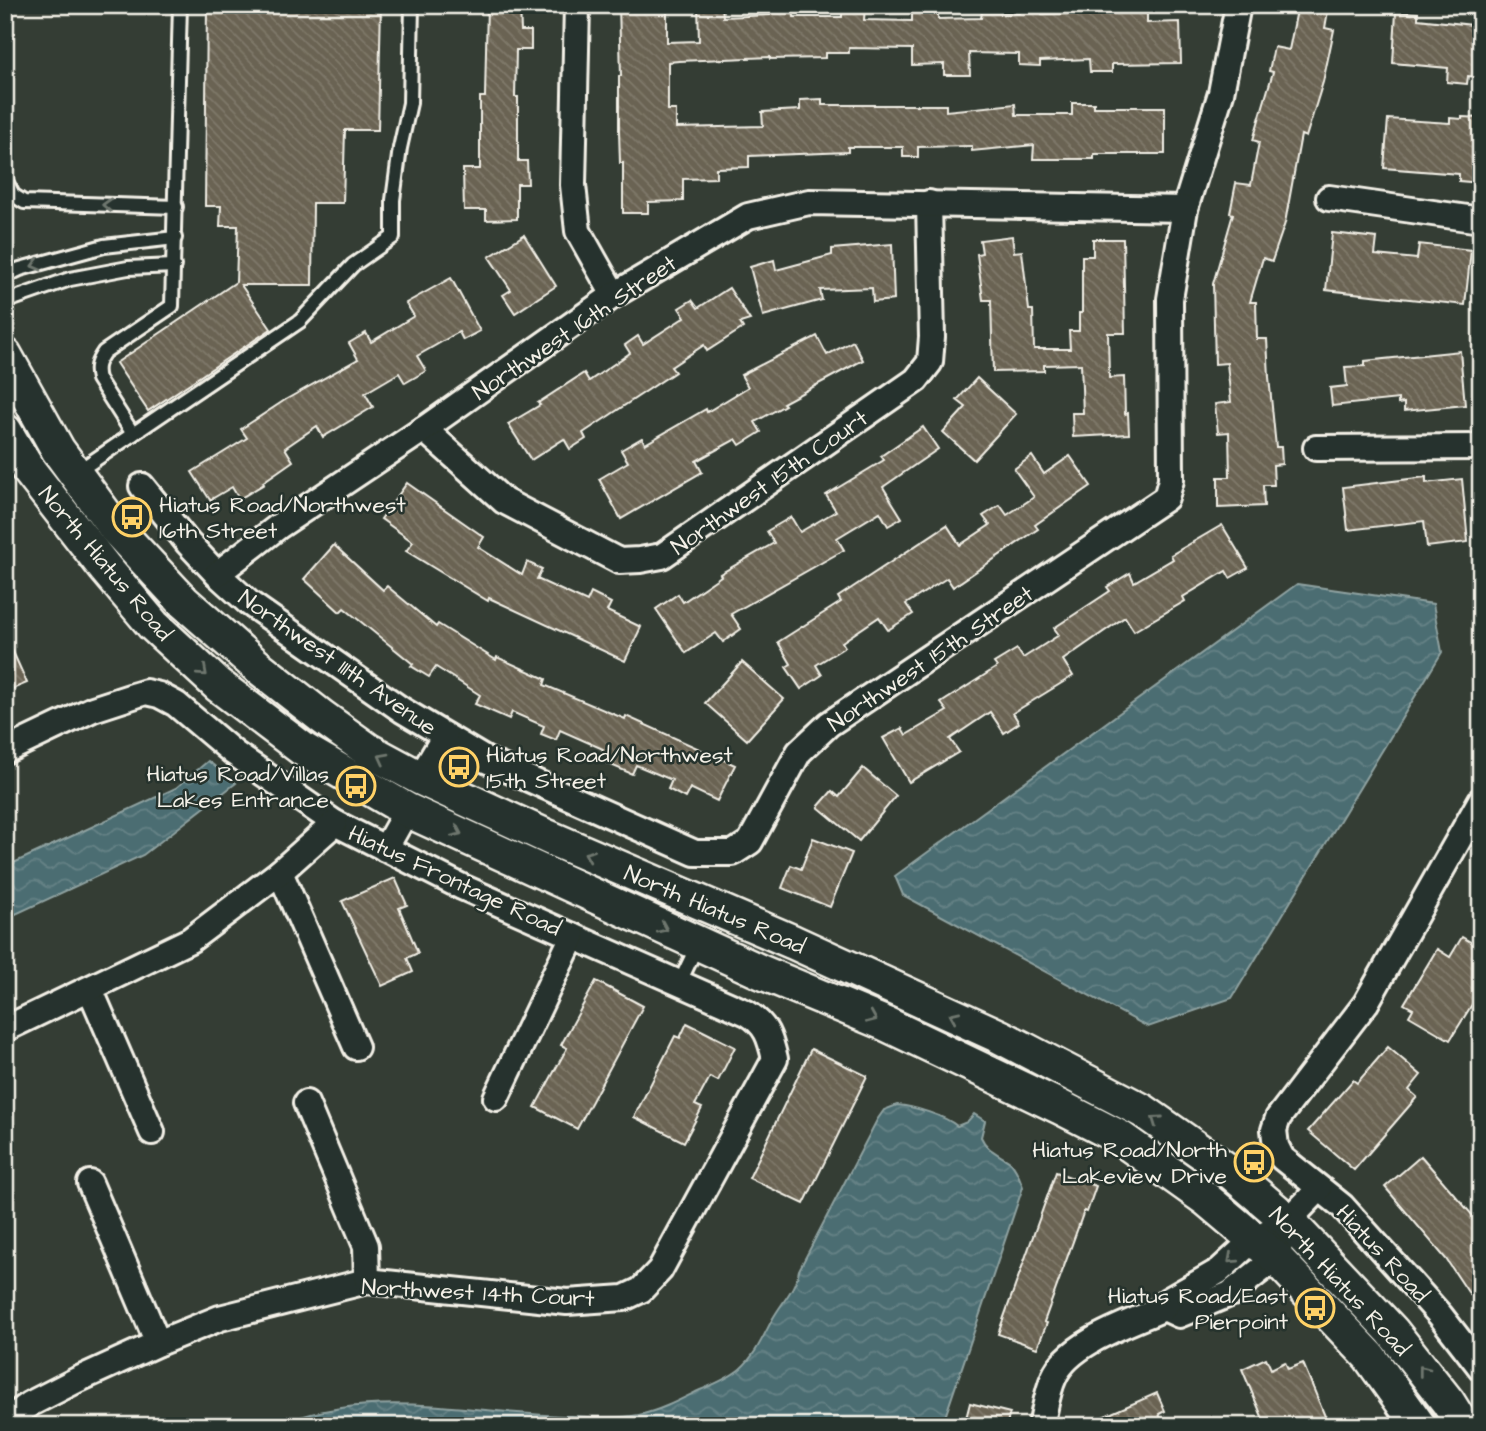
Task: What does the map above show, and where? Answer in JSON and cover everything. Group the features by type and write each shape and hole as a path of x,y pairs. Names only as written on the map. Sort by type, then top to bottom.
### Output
{"main road":[{"name":"North Hiatus Road","path":"5,355 46,429 116,529 184,602 257,666 368,750 420,778 548,837 793,942 1001,1037 1143,1111 1233,1174 1288,1221 1392,1331 1447,1402 1462,1426"},
{"name":"North Hiatus Road","path":"5,431 27,468 153,625 218,685 304,750 407,810 698,943 886,1024 1119,1137 1206,1199 1265,1248 1369,1356 1419,1426"},
{"path":"407,810 420,778"}],"street":[{"path":"577,5 573,185 578,231 614,295"},
{"path":"1185,209 1221,93 1238,5"},
{"path":"1329,198 1481,220"},
{"name":"Northwest 16th Street","path":"217,574 279,526 424,429 614,295 748,216 808,202 1185,209"},
{"name":"Northwest 15th Court","path":"424,429 504,500 619,561 662,556 916,380 930,362 932,337 929,203"},
{"name":"Northwest 15th Street","path":"733,853 750,842 799,752 829,724 1166,498 1171,480 1170,299 1185,209"},
{"path":"1316,448 1481,447"},
{"name":"Northwest 111th Avenue","path":"142,486 217,574 249,603 402,710 486,760 695,853 733,853"},
{"name":"Hiatus Frontage Road","path":"5,751 93,709 146,692 159,695 176,704 243,760 335,823 462,887 747,1013 760,1021 769,1033"},
{"path":"420,778 445,736"},
{"name":"Hiatus Road","path":"1481,800 1366,1003 1278,1118 1274,1130 1276,1146 1282,1157 1342,1206 1440,1315 1481,1368"},
{"path":"384,849 407,810"},
{"path":"5,1029 190,940 280,872 335,823"},
{"path":"280,872 356,1047"},
{"path":"496,1098 573,936"},
{"path":"90,989 152,1132"},
{"name":"Northwest 14th Court","path":"5,1422 30,1404 158,1343 220,1318 367,1281 567,1302 624,1298 641,1290 660,1270 775,1059 769,1033"},
{"path":"306,1103 366,1246 367,1281"},
{"path":"90,1183 158,1343"},
{"path":"1041,1426 1054,1376 1069,1356 1086,1344 1164,1308 1167,1301 1265,1248 1319,1189"}],"lane":[{"path":"133,434 98,379 96,370 104,352 172,306 180,5"},
{"path":"75,473 300,321 353,265 393,237 393,200 410,103 412,5"},
{"path":"5,179 13,195 24,202 176,207"},
{"path":"5,276 20,269 104,246 175,238"},
{"path":"5,299 10,300 70,279 128,268 174,265"},
{"path":"679,984 698,943"}],"water":[{"path":"1297,584 1433,604 1442,652 1232,998 1148,1027 903,895 895,876"},
{"path":"208,761 236,783 143,855 5,919 5,867 176,788"},
{"path":"897,1105 928,1112 957,1126 967,1122 974,1114 985,1121 981,1137 983,1142 1010,1162 1023,1187 942,1426 275,1426 312,1414 385,1404 587,1417 631,1416 662,1408 725,1379 740,1369 754,1352 792,1290 799,1270 877,1120 884,1110"}],"building":[{"path":"207,5 381,5 378,130 345,130 343,203 313,203 312,285 241,285 271,329 148,411 116,363 236,282 238,226 220,226 221,206 205,206"},
{"path":"487,5 520,5 521,31 531,31 531,50 516,50 518,161 527,161 528,184 517,184 517,219 486,220 486,210 464,210 463,169 480,169 480,97 485,97"},
{"path":"619,5 658,5 658,8 667,8 667,42 699,41 698,5 722,5 723,17 770,15 770,6 793,6 794,17 842,17 842,6 865,6 864,20 912,21 912,9 938,8 938,19 981,18 982,12 1019,13 1019,9 1042,10 1042,14 1147,11 1147,23 1180,22 1181,63 1112,64 1112,72 1090,72 1089,59 1040,61 1040,66 1019,65 1019,54 969,53 970,75 944,75 944,64 912,65 912,49 849,48 849,53 825,53 825,58 770,57 668,62 668,110 676,110 676,128 763,126 762,112 800,110 800,100 822,99 822,105 946,105 946,111 1015,104 1016,115 1072,115 1072,103 1094,103 1094,107 1165,107 1165,154 1094,154 1094,159 1033,159 1034,145 972,151 972,146 918,147 918,157 903,157 903,147 848,147 848,152 749,156 749,167 716,168 716,178 683,179 683,201 648,202 648,213 623,213 623,163 620,163 619,131"},
{"path":"1298,5 1329,5 1325,28 1334,30 1323,82 1306,137 1301,135 1285,223 1272,261 1263,258 1250,302 1256,302 1257,339 1267,339 1276,447 1281,447 1282,464 1273,465 1274,485 1263,485 1264,506 1218,508 1218,477 1230,477 1229,432 1218,433 1215,404 1231,402 1227,363 1215,364 1213,284 1233,214 1230,213 1236,183 1251,185 1259,142 1253,140 1273,72 1269,71 1274,47 1289,50"},
{"path":"1396,12 1418,13 1418,19 1481,26 1481,77 1468,76 1467,84 1447,82 1448,68 1393,63"},
{"path":"1450,118 1481,118 1481,183 1459,181 1459,174 1384,168 1388,119 1450,123"},
{"path":"1332,233 1377,238 1375,255 1417,259 1419,244 1471,250 1465,305 1326,290"},
{"path":"524,235 556,286 515,313 503,295 511,290 489,257"},
{"path":"1012,236 1014,252 1022,251 1029,310 1033,310 1034,349 1070,349 1069,331 1079,331 1079,313 1082,313 1082,256 1093,256 1093,239 1123,239 1125,333 1108,333 1109,378 1124,377 1125,414 1128,413 1129,434 1073,437 1072,413 1083,413 1081,364 1044,365 1044,371 993,372 991,300 983,300 977,254 982,253 980,240"},
{"path":"892,244 894,300 873,302 872,288 820,290 822,300 763,316 750,267 774,260 776,270 832,255 832,249"},
{"path":"451,278 480,331 463,340 459,332 417,356 426,371 405,383 399,373 365,393 373,407 323,437 317,426 285,448 293,461 263,482 264,484 239,499 232,487 210,500 192,472 247,438 241,429 285,400 358,359 349,343 366,333 371,342 414,316 406,303"},
{"path":"729,288 750,320 740,323 743,328 707,351 704,345 671,367 675,372 583,433 586,439 570,449 564,439 531,460 508,424 584,373 589,381 630,353 625,345 638,336 643,344 685,317 679,308 692,300 698,308"},
{"path":"817,336 827,355 853,341 863,360 783,403 785,405 755,422 761,432 740,445 736,439 696,461 702,472 621,519 599,479 628,462 621,450 642,438 645,444 706,409 707,412 748,387 741,375"},
{"path":"1460,351 1465,405 1404,411 1404,403 1398,404 1398,399 1332,406 1330,388 1347,386 1345,367 1365,366 1365,361"},
{"path":"977,378 1016,414 974,460 943,432 966,407 957,400"},
{"path":"923,427 938,449 883,487 902,518 888,526 880,512 837,538 844,550 731,614 741,629 723,642 716,633 686,653 656,609 678,594 683,602 721,576 720,574 774,543 767,531 791,517 800,532 836,511 826,495 884,460 881,456"},
{"path":"1032,456 1044,474 1070,456 1091,486 1035,525 1038,529 953,587 947,578 906,604 913,614 888,630 879,617 842,642 845,647 816,665 822,675 801,689 786,667 791,664 778,642 841,602 838,597 947,525 960,545 990,525 983,516 1000,505 1007,515 1034,497 1014,469"},
{"path":"1426,477 1426,483 1462,479 1468,542 1427,547 1424,521 1348,530 1343,487"},
{"path":"407,483 484,537 478,547 522,575 527,562 542,569 537,579 587,602 591,593 611,603 607,611 641,627 625,661 489,598 488,601 406,551 413,542 381,519"},
{"path":"1222,525 1248,568 1230,578 1226,571 1183,597 1185,601 1134,631 1125,617 1063,660 1073,676 1013,713 1019,723 1004,733 990,712 950,739 959,752 909,782 883,738 902,728 906,735 947,711 941,703 997,667 994,663 1017,649 1023,658 1059,635 1054,628 1110,591 1107,587 1130,573 1134,582 1173,559 1171,555"},
{"path":"334,545 383,590 387,586 436,627 438,624 496,660 497,657 546,679 544,685 625,719 626,716 735,765 717,801 690,788 685,798 668,789 672,780 636,765 632,774 599,760 603,749 560,730 556,740 541,734 544,726 512,712 509,719 475,704 480,695 436,667 429,677 411,666 413,664 344,608 340,612 304,579"},
{"path":"5,634 27,683 5,692"},
{"path":"742,662 784,699 747,740 705,703"},
{"path":"863,768 896,796 859,841 818,807 832,791 839,797"},
{"path":"813,838 852,853 830,907 782,888 791,865 801,869"},
{"path":"395,878 407,905 399,908 418,953 407,958 413,972 382,986 342,901"},
{"path":"1462,937 1481,948 1481,990 1450,1040 1409,1016 1413,1009 1404,1004 1437,949 1450,957"},
{"path":"596,981 643,1006 577,1129 535,1107 567,1048 561,1045"},
{"path":"687,1023 735,1047 718,1081 710,1077 695,1105 702,1108 684,1142 634,1117 675,1036 680,1038"},
{"path":"1388,1047 1421,1075 1409,1090 1417,1097 1354,1170 1308,1131 1353,1080 1357,1083"},
{"path":"811,1049 867,1076 804,1204 749,1178"},
{"path":"1421,1156 1481,1225 1481,1288 1470,1295 1446,1259 1385,1187"},
{"path":"1056,1172 1096,1186 1087,1212 1084,1211 1037,1348 998,1334"},
{"path":"1266,1358 1271,1369 1285,1362 1288,1369 1303,1363 1329,1426 1266,1426 1242,1369"},
{"path":"1157,1393 1165,1411 1159,1414 1164,1426 1082,1426"},
{"path":"970,1403 1010,1413 1006,1426 964,1426"}],"place":[{"name":"Hiatus Road/Northwest 16th Street","path":"132,517"},
{"name":"Hiatus Road/Northwest 15th Street","path":"459,767"},
{"name":"Hiatus Road/Villas Lakes Entrance","path":"356,786"},
{"name":"Hiatus Road/North Lakeview Drive","path":"1254,1162"},
{"name":"Hiatus Road/East Pierpoint","path":"1315,1308"}]}
